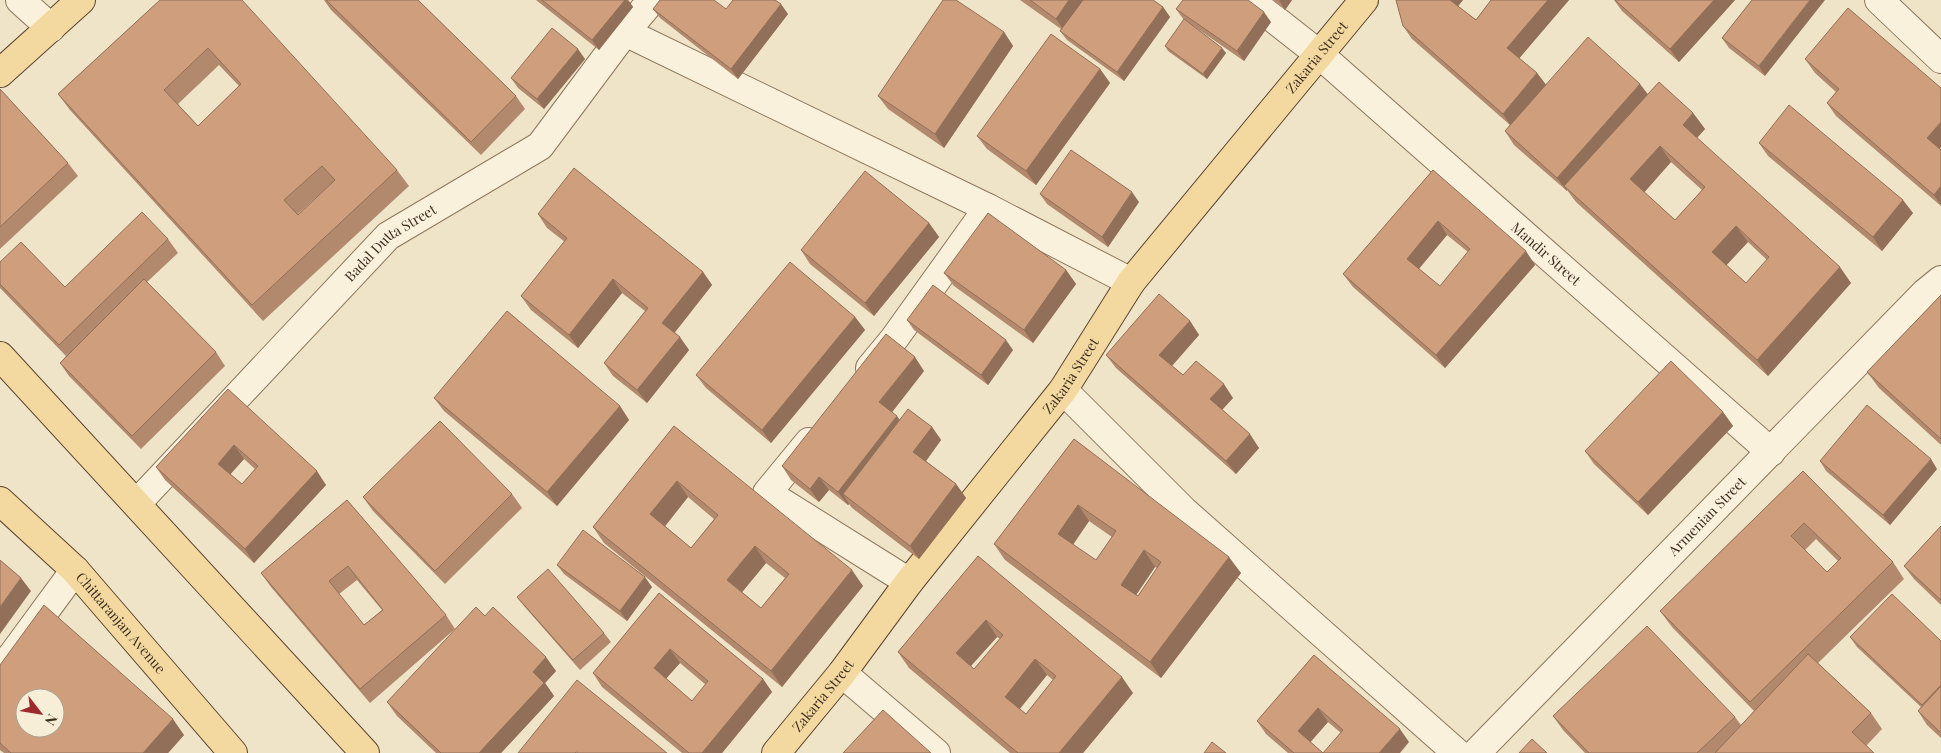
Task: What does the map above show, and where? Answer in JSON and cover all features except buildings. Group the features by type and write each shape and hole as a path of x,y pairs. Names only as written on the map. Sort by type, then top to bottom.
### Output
{"main road":[{"path":"0,73 81,0"},
{"name":"Zakaria Street","path":"776,753 842,673 909,582 1063,390 1131,282 1364,0"},
{"path":"0,356 365,753"},
{"name":"Chittaranjan Avenue","path":"0,501 75,570 233,753"}],"street":[{"path":"20,0 51,28"},
{"name":"Badal Dutta Street","path":"137,503 388,236 540,146 624,32 652,0"},
{"name":"Mandir Street","path":"1250,0 1320,55 1771,452"},
{"path":"1879,0 1941,59"},
{"path":"624,32 988,208 1131,282"},
{"path":"856,385 894,339 988,208"},
{"name":"Armenian Street","path":"1476,753 1925,293 1941,280"},
{"path":"1063,390 1184,511 1457,753"},
{"path":"824,424 767,493 909,582"},
{"path":"0,672 75,570"},
{"path":"842,673 936,753"}]}
